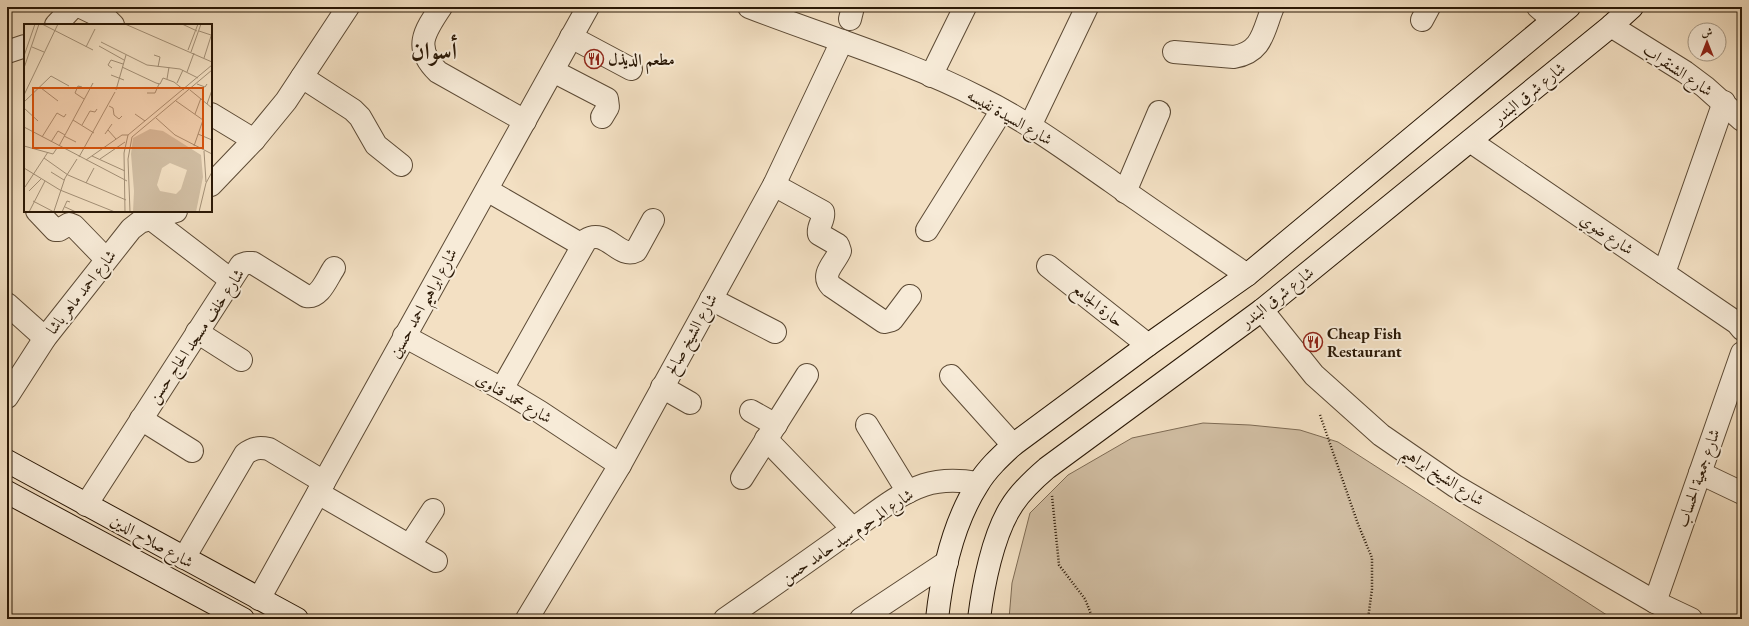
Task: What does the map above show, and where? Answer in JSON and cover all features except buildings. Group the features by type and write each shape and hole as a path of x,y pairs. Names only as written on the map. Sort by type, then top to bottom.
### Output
{"street":[{"path":"57,24 73,7"},
{"path":"81,7 108,20 112,24"},
{"path":"212,184 254,140 286,101 348,7"},
{"path":"441,7 426,29 423,41 424,53 429,64 438,72 525,121"},
{"name":"شارع ابراهيم احمد حسين","path":"259,599 588,7"},
{"name":"شارع السيدة نفيسه","path":"749,7 842,41 931,76 979,97 1030,126 1247,275"},
{"path":"931,76 965,7"},
{"path":"1030,126 1087,7"},
{"path":"1174,52 1234,57 1243,56 1258,45 1273,7"},
{"name":"شارع شرق البندر","path":"979,619 991,556 998,530 1015,502 1027,486 1046,468 1262,310 1611,26 1632,7"},
{"path":"937,619 947,562 966,505 978,483 994,462 1013,445 1148,345 1247,275 1553,11"},
{"name":"شارع الشنقراب","path":"1611,26 1685,72 1724,102 1742,120"},
{"path":"572,37 631,69"},
{"name":"شارع الشيخ صالح","path":"530,618 620,465 774,185 842,41"},
{"path":"7,52 24,46"},
{"path":"553,71 607,100 608,107 602,117"},
{"path":"302,77 353,110 360,117 376,144 401,165"},
{"path":"1664,273 1724,102"},
{"path":"927,230 1002,110"},
{"path":"1125,192 1159,112"},
{"path":"212,115 254,140"},
{"name":"شارع ضوي","path":"1470,141 1737,323 1742,329"},
{"path":"774,185 823,212 823,219 818,231 819,234 838,245 840,251 826,276 827,282 831,286 884,322 892,320 910,296"},
{"path":"487,190 582,244"},
{"path":"38,212 55,230 59,230 69,224 74,226 106,259"},
{"name":"شارع احمد ماهر باشا","path":"7,397 45,338 131,229 140,222 150,218 174,212"},
{"path":"150,218 231,280"},
{"path":"502,389 582,244 590,237 596,236 626,252 633,252 636,250 653,220"},
{"name":"شارع خلف مسجد الحاج حسن","path":"86,504 241,265 247,262 253,263 310,297 317,294 334,268"},
{"name":"حارة الجامع","path":"1048,266 1148,345"},
{"path":"710,299 775,332"},
{"path":"7,304 45,338"},
{"name":"شارع الشيخ ابراهيم","path":"1262,310 1314,375 1380,435 1455,486 1655,602 1691,619"},
{"path":"197,332 241,360"},
{"name":"شارع محمد قناوى","path":"404,336 502,389 540,412 620,465"},
{"name":"شارع جمعية الحساب","path":"1655,602 1700,473 1736,393 1742,353"},
{"path":"742,478 807,374"},
{"path":"951,376 1013,445"},
{"path":"662,387 690,403"},
{"path":"751,411 771,432 853,529"},
{"path":"141,419 192,451"},
{"path":"867,425 908,492"},
{"path":"184,558 245,454 252,449 261,447 269,449 321,488 436,561"},
{"name":"شارع صلاح الدين","path":"7,461 297,619"},
{"path":"1700,473 1742,493"},
{"name":"شارع المرحوم سيد حامد حسن","path":"725,619 908,492 924,485 942,481 960,480 978,483"},
{"name":"شارع صلاح الدين","path":"7,492 243,619"},
{"path":"410,545 433,510"},
{"path":"861,619 947,562"}],"path":[{"path":"1319,412 1358,524 1372,558 1372,589 1368,619"},
{"path":"1046,468 1054,504 1059,566 1085,599 1093,619"}],"shaded area":[{"path":"1203,423 1250,425 1300,430 1338,442 1613,619 1009,619 1012,583 1030,513 1068,475 1132,438"}],"place":[{"name":"مطعم الديذل","path":"594,59"},
{"name":"Cheap Fish Restaurant","path":"1313,342"}],"district":[{"name":"أسوان","path":"434,50"}]}
